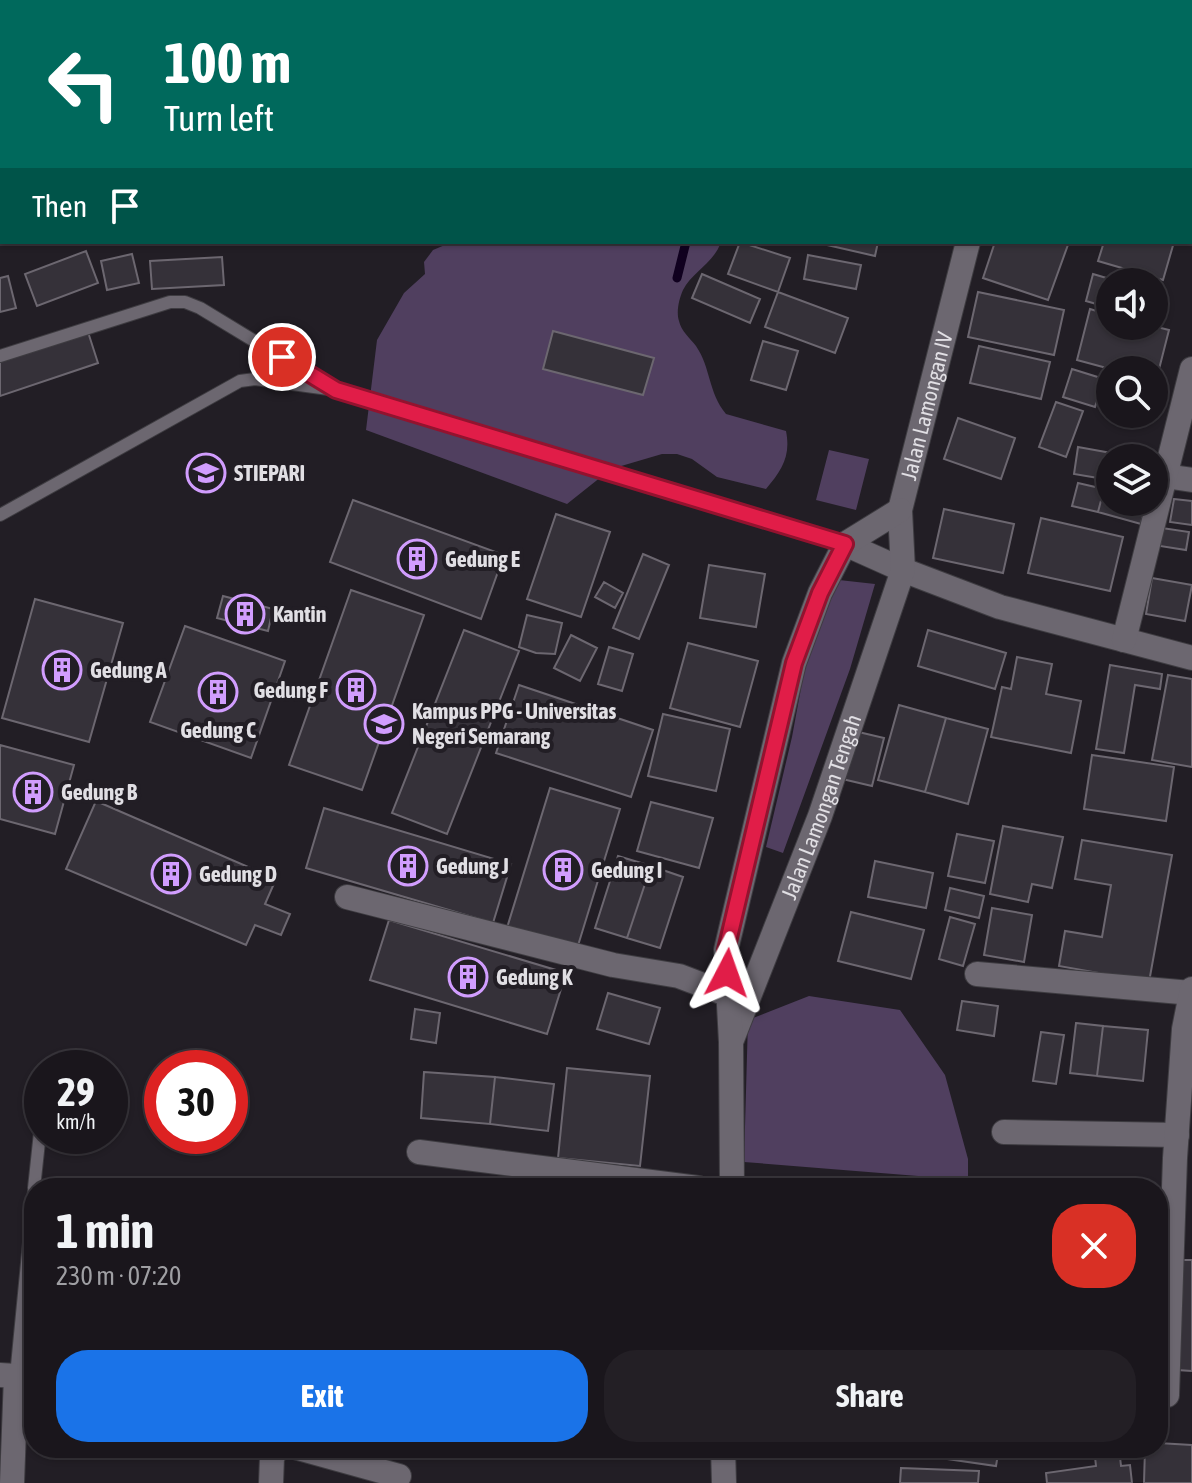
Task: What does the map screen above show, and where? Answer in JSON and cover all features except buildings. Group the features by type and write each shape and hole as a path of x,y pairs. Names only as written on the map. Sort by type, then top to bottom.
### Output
{"street":[{"name":"Jalan Lamongan IV","path":"903,570 900,510 967,244"},
{"path":"1168,464 1192,369"},
{"path":"1168,476 1192,480"},
{"path":"845,544 900,510"},
{"path":"1124,640 1155,516"},
{"path":"845,544 1000,607 1192,658"},
{"name":"Jalan Lamongan Tengah","path":"732,1178 731,1042 726,950 794,663 820,593 845,544"},
{"name":"Jalan Lamongan Tengah","path":"731,1042 820,816 903,570"},
{"path":"347,897 613,965 679,976 729,995"},
{"path":"977,974 1192,992 1184,1029 1181,1150 1168,1327"},
{"path":"1004,1132 1181,1150"},
{"path":"419,1152 620,1178"},
{"path":"8,1375 12,1483"},
{"path":"1168,1395 1192,1397"},
{"path":"271,1483 272,1458"},
{"path":"334,1458 399,1476"},
{"path":"723,1458 724,1483"}],"lane":[{"path":"0,356 170,302 185,302 336,390"},
{"path":"0,515 240,381 255,379 336,390 845,544"},
{"path":"35,1178 38,1154"},
{"path":"8,1375 24,1261"}],"shaded area":[{"path":"447,244 720,244 683,290 678,317 682,328 701,354 716,397 726,414 786,431 786,455 777,475 766,489 717,477 692,459 677,454 662,454 611,469 567,504 366,430 377,340 404,293 425,274 424,262 433,250"},
{"path":"829,450 869,459 856,510 816,500"},
{"path":"839,580 875,584 850,669 783,853 766,847 792,737 813,623"},
{"path":"809,996 900,1010 945,1075 968,1159 968,1178 744,1162 748,1020"}],"waterway":[{"path":"677,278 686,244"}],"place":[{"name":"STIEPARI","path":"206,473"},
{"name":"Gedung E","path":"417,559"},
{"name":"Kantin","path":"245,614"},
{"name":"Gedung A","path":"62,670"},
{"name":"Gedung F","path":"356,690"},
{"name":"Gedung C","path":"218,692"},
{"name":"Kampus PPG - Universitas Negeri Semarang","path":"384,724"},
{"name":"Gedung B","path":"33,792"},
{"name":"Gedung J","path":"408,866"},
{"name":"Gedung I","path":"563,870"},
{"name":"Gedung D","path":"171,874"},
{"name":"Gedung K","path":"468,977"}],"route":[{"path":"282,357 336,390 845,544 820,593 794,663 726,950 727,973"}]}
